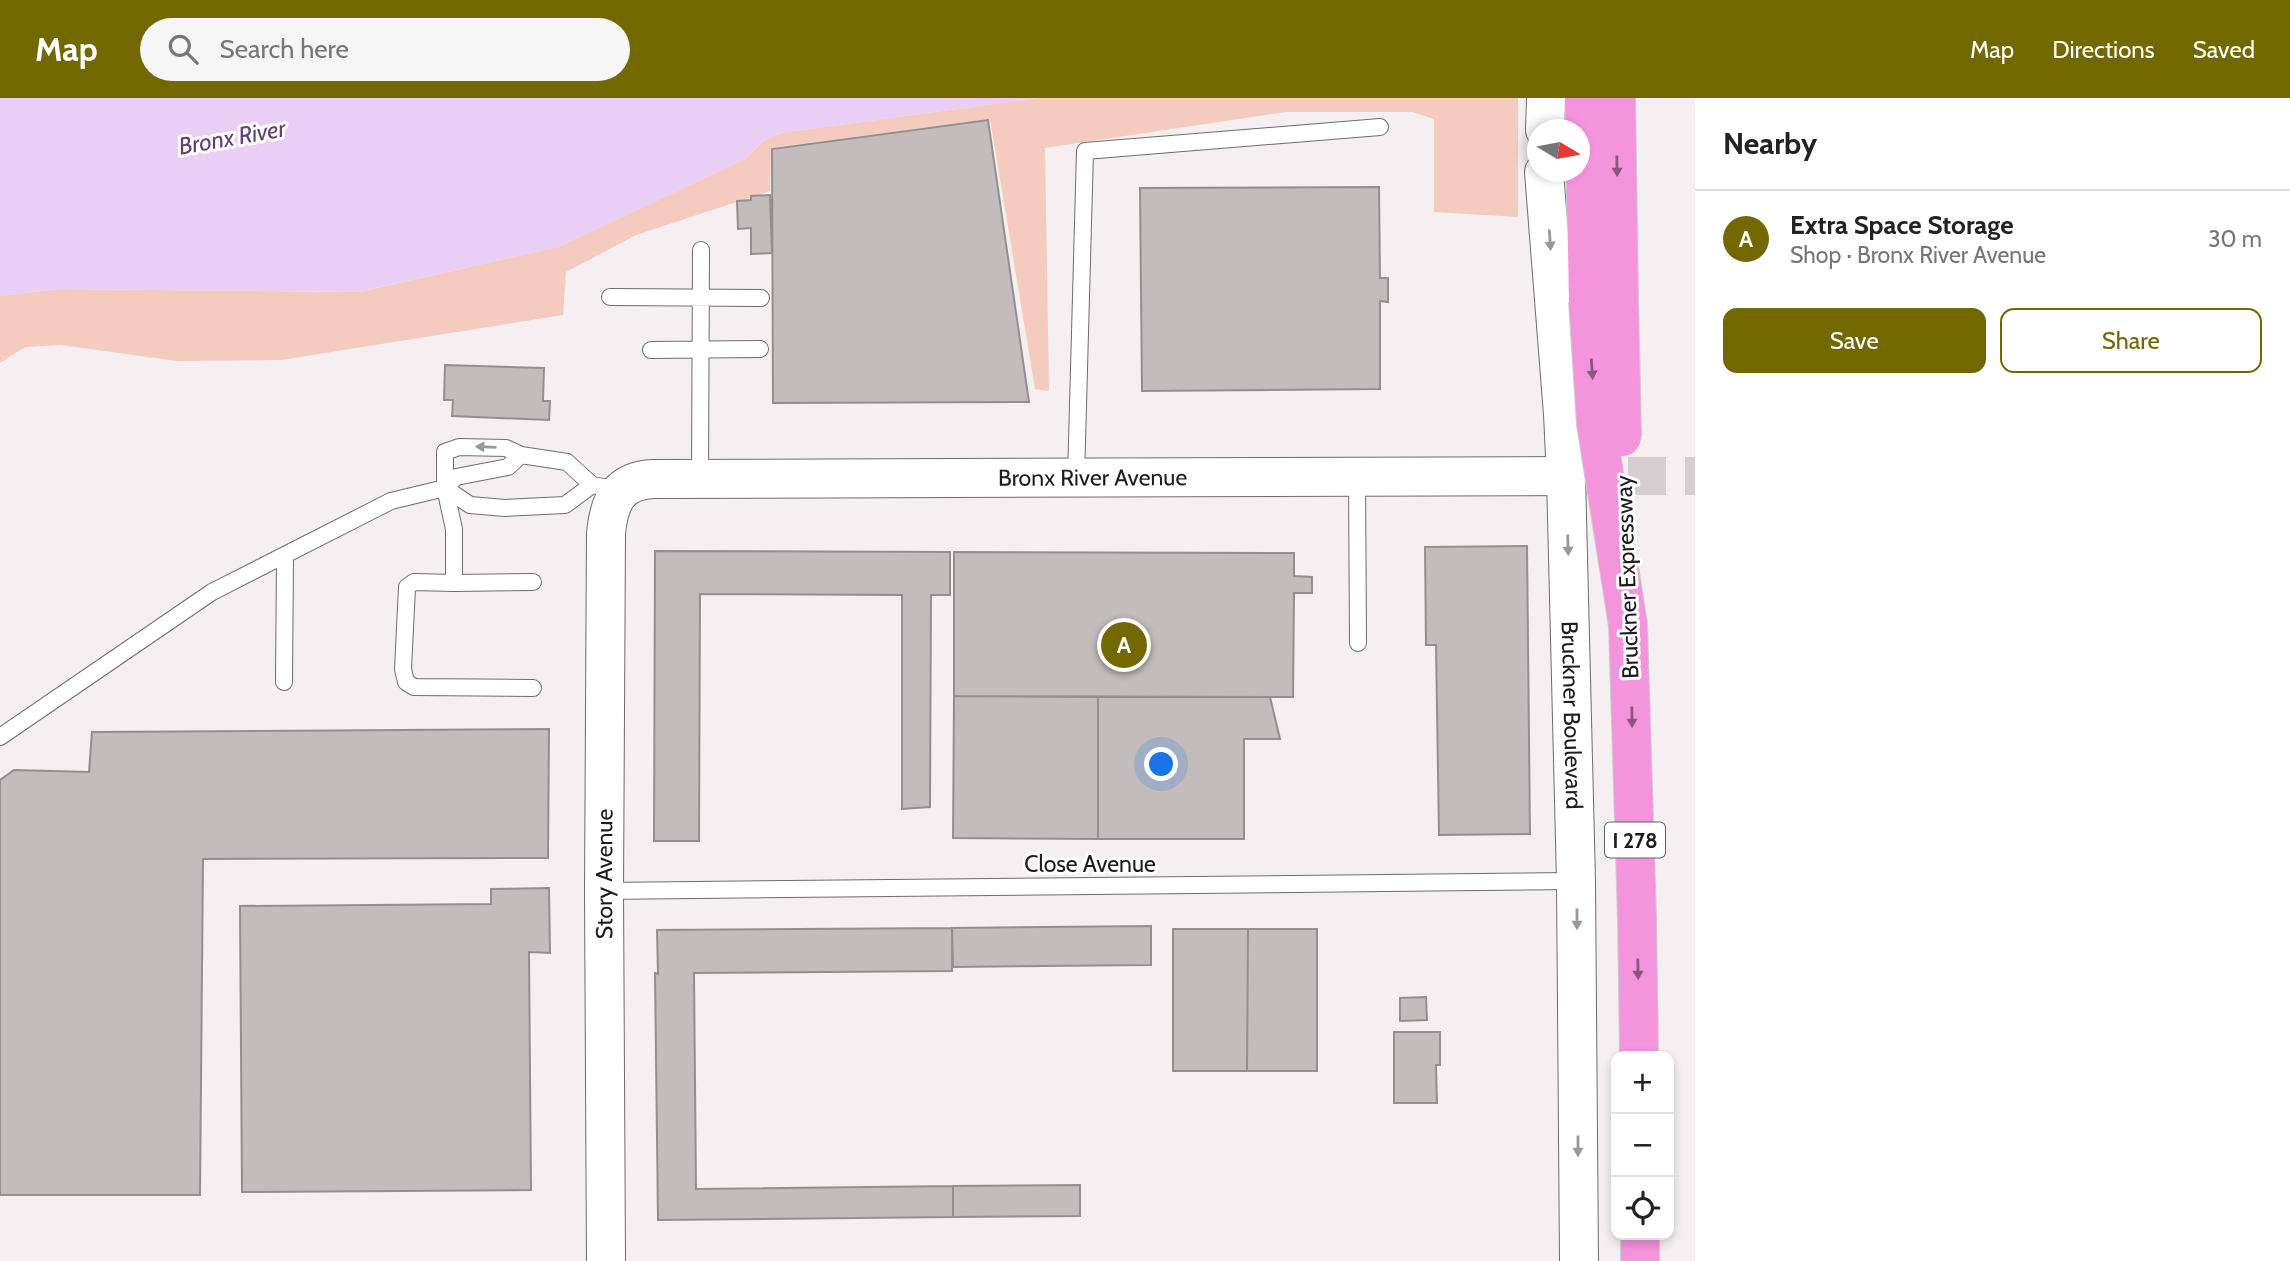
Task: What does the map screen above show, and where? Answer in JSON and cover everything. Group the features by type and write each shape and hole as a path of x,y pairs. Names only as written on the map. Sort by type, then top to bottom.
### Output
{"highway":[{"path":"1584,98 1604,301"},
{"path":"1604,301 1616,98"},
{"name":"Bruckner Expressway","path":"1604,301 1596,424 1629,625 1639,1051"},
{"path":"1640,1240 1640,1261"}],"street":[{"path":"1545,119 1546,98"},
{"name":"Bruckner Boulevard","path":"1546,182 1566,476 1576,881 1579,1261"},
{"name":"Bronx River Avenue","path":"606,488 647,479 1566,476"},
{"name":"Story Avenue","path":"606,488 612,505 606,533 606,1261"}],"lane":[{"path":"1076,478 1085,151 1380,127"},
{"path":"700,479 701,250"},
{"path":"610,297 761,298"},
{"path":"651,350 760,349"},
{"path":"454,583 454,529 444,488 444,452 459,447 506,448 521,454 567,461 606,488"},
{"path":"0,737 212,592 391,501 444,488 456,477 508,467 521,454"},
{"path":"1357,476 1358,643"},
{"path":"444,488 470,505 505,508 565,505 606,488"},
{"path":"284,682 285,556"},
{"path":"533,582 414,582 407,587 403,669 405,682 414,687 533,688"},
{"name":"Close Avenue","path":"604,891 1576,881"}],"shaded area":[{"path":"1039,98 1518,98 1518,217 1434,212 1434,119 1412,112 1286,112 1045,148 1049,391 1035,389 990,119 771,148 770,191 636,235 566,272 563,315 281,360 177,361 61,345 25,347 0,363 0,296 59,289 359,292 558,247 745,159 763,141 780,133"}],"water":[{"name":"Bronx River","path":"0,98 1039,98 780,133 763,141 745,159 558,247 358,292 59,289 0,296"}],"building":[{"path":"988,120 1029,402 773,403 772,149"},
{"path":"1379,187 1380,278 1388,278 1388,302 1380,301 1380,389 1142,391 1140,188"},
{"path":"770,195 772,253 751,254 751,228 738,229 737,201 751,200 751,196"},
{"path":"445,365 544,368 543,401 550,401 549,420 452,416 453,400 444,400"},
{"path":"1527,546 1530,834 1439,835 1436,645 1426,645 1425,547"},
{"path":"655,551 950,552 950,595 931,595 930,807 902,809 902,595 700,594 699,841 654,841"},
{"path":"954,552 1294,553 1294,576 1312,577 1312,593 1294,593 1293,697 954,696"},
{"path":"954,696 1098,697 1098,839 953,838"},
{"path":"1098,697 1270,697 1280,739 1244,739 1244,839 1098,839"},
{"path":"549,729 548,858 203,859 200,1195 0,1195 0,780 14,770 89,772 92,732"},
{"path":"549,888 550,953 529,952 531,1190 242,1192 240,906 491,904 491,889"},
{"path":"1151,926 1151,965 953,967 952,928"},
{"path":"952,928 952,971 694,973 696,1189 953,1186 953,1217 658,1220 655,973 658,974 657,930"},
{"path":"1173,929 1248,929 1247,1071 1173,1071"},
{"path":"1248,929 1317,929 1317,1071 1247,1071"},
{"path":"1426,997 1427,1020 1400,1021 1400,998"},
{"path":"1394,1032 1440,1032 1440,1065 1436,1065 1437,1103 1394,1103"},
{"path":"1080,1185 1080,1216 953,1217 953,1186"}],"tunnel":[{"path":"1571,476 1695,476"}],"place":[{"name":"Extra Space Storage","path":"1124,645"}]}
